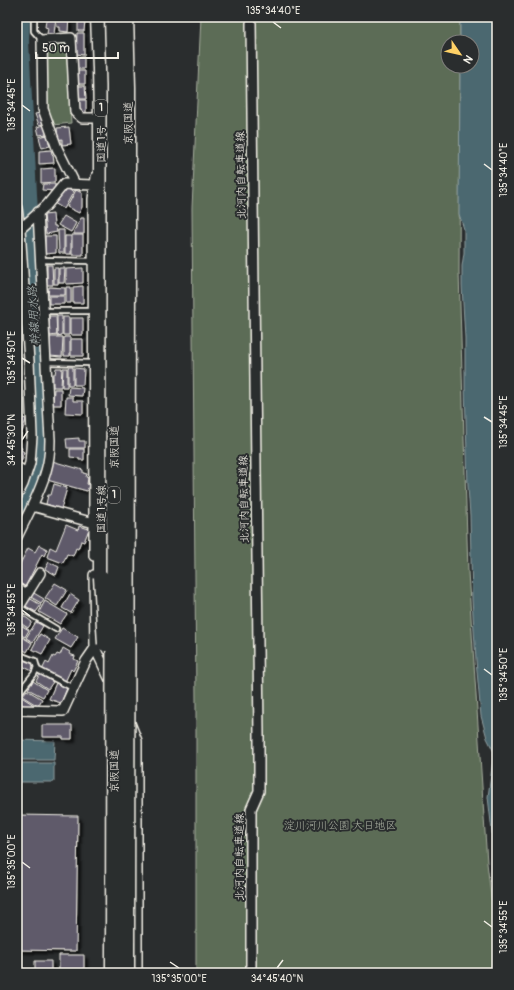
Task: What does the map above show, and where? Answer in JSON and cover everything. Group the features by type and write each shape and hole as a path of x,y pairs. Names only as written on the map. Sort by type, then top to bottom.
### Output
{"highway":[{"name":"国道1号","path":"98,17 101,118 101,199"},
{"name":"京阪国道","path":"112,17 114,86 113,973"},
{"name":"京阪国道","path":"126,17 128,87 127,973"},
{"name":"国道1号線","path":"101,199 101,576 104,631 114,722"}],"street":[{"name":"北河内自転車道線","path":"251,23 259,791 251,809 251,973"},
{"path":"75,184 57,148 43,109 42,40 71,38 75,112 82,118 101,118"},
{"path":"101,137 93,199 95,648 137,741 137,973"},
{"path":"20,230 47,205 64,184 94,185"},
{"path":"17,208 20,230 29,361 32,436 30,463 17,496"},
{"path":"17,537 46,472 49,457 50,440 44,311 37,213"},
{"path":"17,467 26,473"},
{"path":"32,506 94,523"},
{"path":"18,609 40,573"},
{"path":"17,588 27,594"},
{"path":"17,710 63,711 86,661 95,648"}],"lane":[{"path":"34,17 34,31 42,40"},
{"path":"41,260 93,261"},
{"path":"44,311 93,311"},
{"path":"46,362 93,363"},
{"path":"18,609 56,629"},
{"path":"17,654 35,661 36,669 34,674 17,694"},
{"path":"36,669 73,688"}],"green space":[{"name":"淀川河川公園 大日地区","path":"201,17 460,17 460,34 440,34 440,74 460,74 459,272 468,572 487,863 497,945 497,973 196,973 196,701 192,208"},
{"path":"63,42 66,44 71,123 53,125 47,107 45,46 48,43"}],"water":[{"path":"460,17 497,17 497,899 494,848 488,797 494,752 487,738 481,716 472,599 465,387 465,338 462,286 464,229 459,214 460,74 480,74 480,34 460,34"},
{"path":"17,740 55,741 54,760 17,760"},
{"path":"17,763 54,763 54,782 17,782"}],"building":[{"path":"48,17 56,17 54,34 47,34 48,28 45,27"},
{"path":"58,17 69,17 68,32 60,31 60,27 57,27"},
{"path":"78,20 85,20 84,31 78,31"},
{"path":"77,33 84,33 84,55 76,54"},
{"path":"84,57 84,69 77,69 76,58"},
{"path":"76,71 85,71 85,84 76,84"},
{"path":"78,86 85,86 86,99 78,99"},
{"path":"79,100 86,100 86,114 79,114"},
{"path":"40,113 43,124 39,125 35,114"},
{"path":"44,125 47,134 39,135 37,127"},
{"path":"69,127 71,144 62,145 62,139 58,140 57,128"},
{"path":"47,135 50,146 42,148 39,137"},
{"path":"51,150 54,163 39,164 39,151"},
{"path":"55,168 55,182 41,183 41,169"},
{"path":"43,184 55,184 55,191 42,190"},
{"path":"73,187 75,189 64,209 54,203 67,188 71,191"},
{"path":"76,190 82,193 82,207 79,213 67,207"},
{"path":"53,214 54,226 56,226 57,232 46,234 44,215"},
{"path":"64,216 76,223 71,232 58,225"},
{"path":"81,218 84,218 84,234 74,234 74,231"},
{"path":"58,230 64,230 64,253 59,253"},
{"path":"72,235 83,235 83,255 72,255"},
{"path":"45,236 56,236 56,253 45,254"},
{"path":"65,236 71,236 71,254 65,254"},
{"path":"47,265 52,265 53,285 47,285"},
{"path":"54,268 58,268 58,284 54,284"},
{"path":"59,268 65,268 64,283 59,283"},
{"path":"83,268 83,283 66,284 66,269"},
{"path":"83,286 83,303 73,303 73,287"},
{"path":"49,287 65,288 65,295 48,295"},
{"path":"66,287 71,287 71,303 66,303"},
{"path":"49,296 64,296 64,304 49,304"},
{"path":"49,316 56,316 57,335 50,336"},
{"path":"57,316 62,316 62,335 57,336"},
{"path":"63,317 69,317 69,335 63,335"},
{"path":"70,318 83,318 83,335 70,335"},
{"path":"50,337 63,337 62,357 50,356"},
{"path":"64,337 70,337 70,356 64,356"},
{"path":"71,339 83,339 83,356 71,356"},
{"path":"68,367 73,367 73,385 68,385"},
{"path":"56,368 62,368 61,387 53,387 53,374 55,374"},
{"path":"63,368 67,368 67,387 62,387"},
{"path":"74,368 84,369 83,385 74,385"},
{"path":"69,387 83,388 82,396 68,395"},
{"path":"54,389 61,389 61,405 53,405"},
{"path":"66,397 73,397 73,401 83,401 83,414 65,413"},
{"path":"17,416 26,419 20,439 17,438"},
{"path":"79,438 79,441 85,441 85,448 67,448 66,439"},
{"path":"17,445 22,448 21,450 24,452 19,465 17,464"},
{"path":"70,449 84,449 84,460 70,457"},
{"path":"52,461 83,470 83,473 87,474 86,477 88,478 87,484 89,485 87,491 47,480"},
{"path":"54,484 67,488 61,509 46,504 48,495 51,495"},
{"path":"66,525 78,530 79,526 89,529 84,542 81,541 73,556 67,554 63,563 47,557 50,547 56,550"},
{"path":"39,545 47,549 44,556 42,554 25,587 17,583 17,570 28,548 35,552"},
{"path":"49,562 59,567 56,575 45,569"},
{"path":"55,583 67,590 57,606 45,598"},
{"path":"32,592 44,599 41,603 29,596"},
{"path":"70,594 79,600 71,613 62,608"},
{"path":"29,598 41,605 36,612 24,605"},
{"path":"45,601 67,614 60,624 39,612"},
{"path":"20,613 32,622 28,628 17,621 17,617"},
{"path":"36,622 43,626 33,642 26,638"},
{"path":"17,623 29,630 25,637 17,633"},
{"path":"62,628 78,637 71,648 55,639"},
{"path":"40,634 50,640 42,654 32,649"},
{"path":"22,637 32,643 27,652 17,646"},
{"path":"63,648 70,652 69,654 75,656 74,659 78,661 73,671 71,669 65,682 42,670 46,662 49,664 53,656 55,657 57,654 60,655"},
{"path":"17,655 34,663 32,671 17,663"},
{"path":"40,674 53,682 48,689 36,681"},
{"path":"33,681 47,690 43,697 28,689"},
{"path":"56,683 67,688 61,703 49,699"},
{"path":"27,690 42,699 38,706 22,696"},
{"path":"20,696 34,705 25,706 17,701"},
{"path":"42,725 72,725 72,739 63,739 63,737 42,737"},
{"path":"17,815 78,816 76,951 17,950"},
{"path":"59,955 84,955 84,973 59,973"},
{"path":"35,961 51,961 51,973 35,973"}],"waterway":[{"name":"幹線用水路","path":"17,514 38,466 40,443 19,41 20,17"}]}
